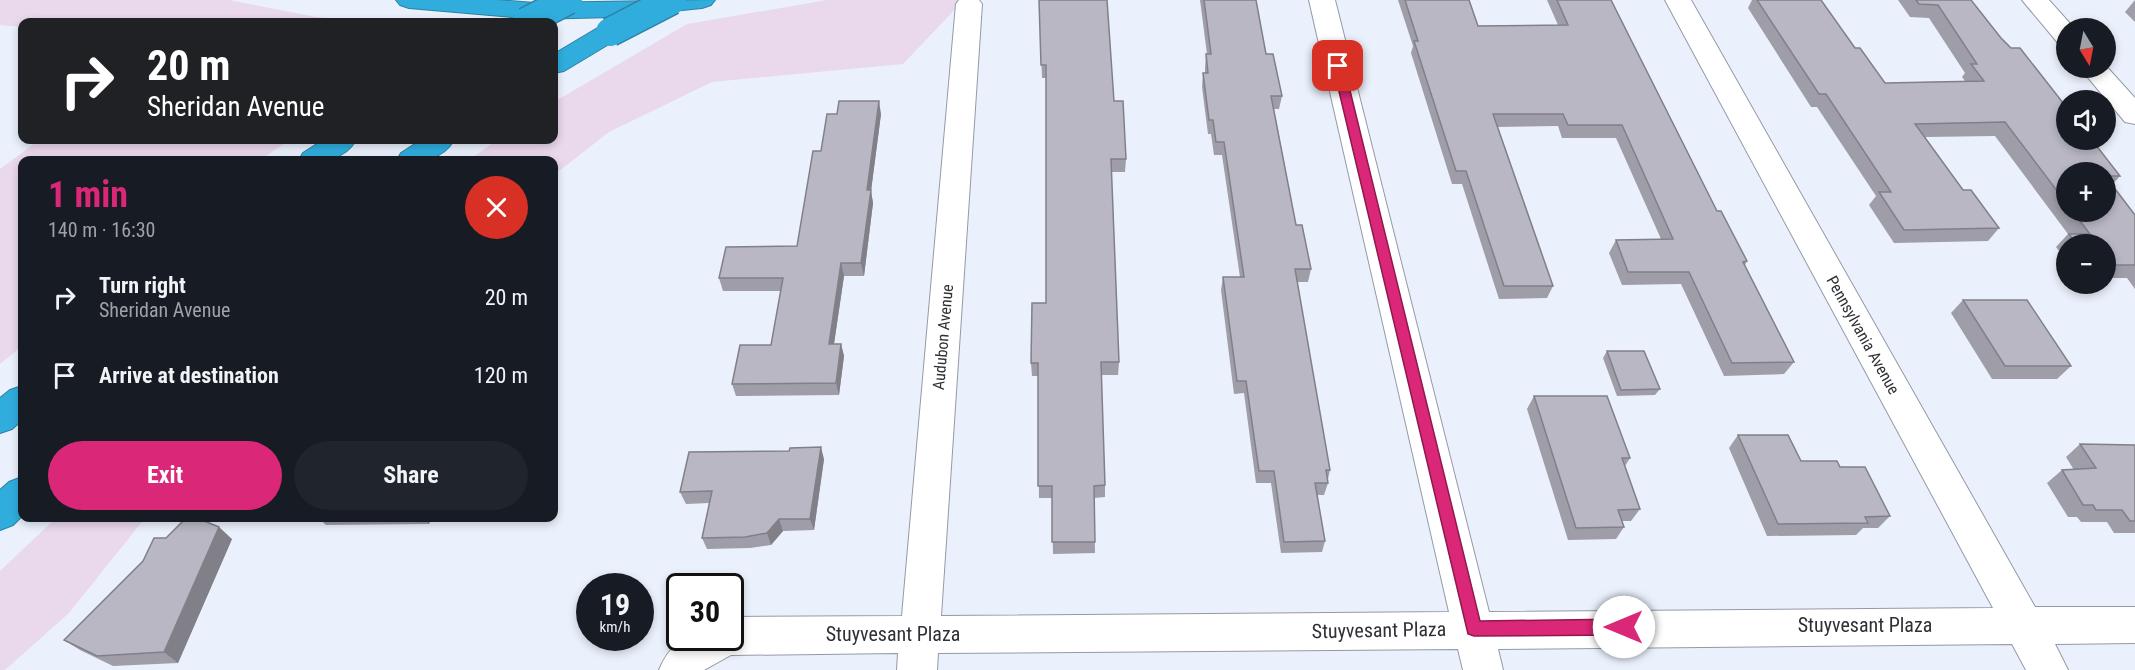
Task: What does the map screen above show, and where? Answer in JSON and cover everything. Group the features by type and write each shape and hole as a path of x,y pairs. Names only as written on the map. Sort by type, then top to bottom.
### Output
{"highway":[{"path":"409,0 535,11 614,9 702,0"},
{"path":"534,18 568,0"},
{"path":"558,63 610,32 672,0"},
{"path":"318,156 336,144"},
{"path":"417,156 434,144"},
{"path":"0,419 18,403"},
{"path":"0,514 18,498"}],"street":[{"path":"1322,0 1484,670"},
{"name":"Pennsylvania Avenue","path":"1678,0 2048,670"},
{"path":"2035,0 2056,24"},
{"name":"Audubon Avenue","path":"919,652 969,4"},
{"path":"2102,78 2135,115"},
{"name":"Stuyvesant Plaza","path":"744,637 919,652 1474,629 2135,624"},
{"path":"679,670 689,657 700,651"}],"shaded area":[{"path":"0,0 229,0 329,18 18,18 18,27 0,25"},
{"path":"827,0 964,0 903,64 712,82 609,132 558,172 558,156 475,156 491,144 558,144 558,100 687,24"},
{"path":"34,144 284,144 266,156 18,156 18,349 0,364 0,169"},
{"path":"52,522 142,522 69,613 5,670 0,670 0,571"}],"building":[{"path":"1039,0 1107,0 1114,101 1123,101 1126,159 1111,159 1119,362 1101,362 1105,485 1094,486 1095,542 1052,542 1052,486 1038,486 1038,363 1031,363 1032,303 1046,303 1046,65 1041,65"},
{"path":"1204,0 1256,0 1266,54 1273,54 1282,96 1271,96 1296,225 1302,225 1311,269 1295,269 1330,470 1326,470 1328,483 1315,483 1325,541 1284,542 1274,471 1259,471 1246,381 1237,381 1223,277 1244,277 1224,142 1216,142 1213,120 1209,120 1203,73 1208,73 1206,54 1211,54"},
{"path":"1405,0 1469,0 1478,26 1568,25 1557,0 1611,0 1717,211 1721,211 1747,261 1743,262 1794,362 1732,363 1689,272 1628,272 1616,240 1673,239 1622,125 1568,125 1563,114 1493,114 1553,286 1504,286 1466,171 1456,171 1414,41 1418,41"},
{"path":"1757,0 1821,0 1855,48 1860,48 1885,83 1984,81 1971,64 1977,64 1938,5 1919,4 1916,0 1971,0 2011,48 2020,48 2056,94 2056,150 2100,150 2109,162 2056,162 2056,189 2005,122 1915,124 1963,190 1971,190 1999,228 1904,230 1879,192 1891,192 1826,94 1819,94"},
{"path":"839,101 879,101 867,190 871,190 861,263 841,263 829,344 841,344 836,383 732,384 740,345 771,345 783,278 719,278 726,247 797,246 813,151 821,151 827,114 837,114"},
{"path":"2116,190 2135,215 2135,265 2116,265 2116,234 2090,234 2081,222 2116,222"},
{"path":"1963,300 2027,300 2071,366 2005,366"},
{"path":"1607,351 1644,351 1660,389 1621,390"},
{"path":"1534,396 1607,396 1630,458 1622,458 1640,509 1618,510 1624,527 1576,528"},
{"path":"1738,435 1788,435 1801,461 1837,461 1840,467 1865,467 1890,516 1865,517 1868,523 1778,524"},
{"path":"2080,444 2135,445 2135,521 2130,521 2122,510 2096,510 2093,505 2083,505 2062,470 2096,468"},
{"path":"821,447 810,519 779,519 767,533 745,537 702,538 712,491 680,492 689,452 789,451 790,448"},
{"path":"182,522 207,522 219,527 164,652 97,656 64,640 143,561 154,538 166,538"}],"route":[{"path":"1338,66 1474,629 1624,627"}]}
